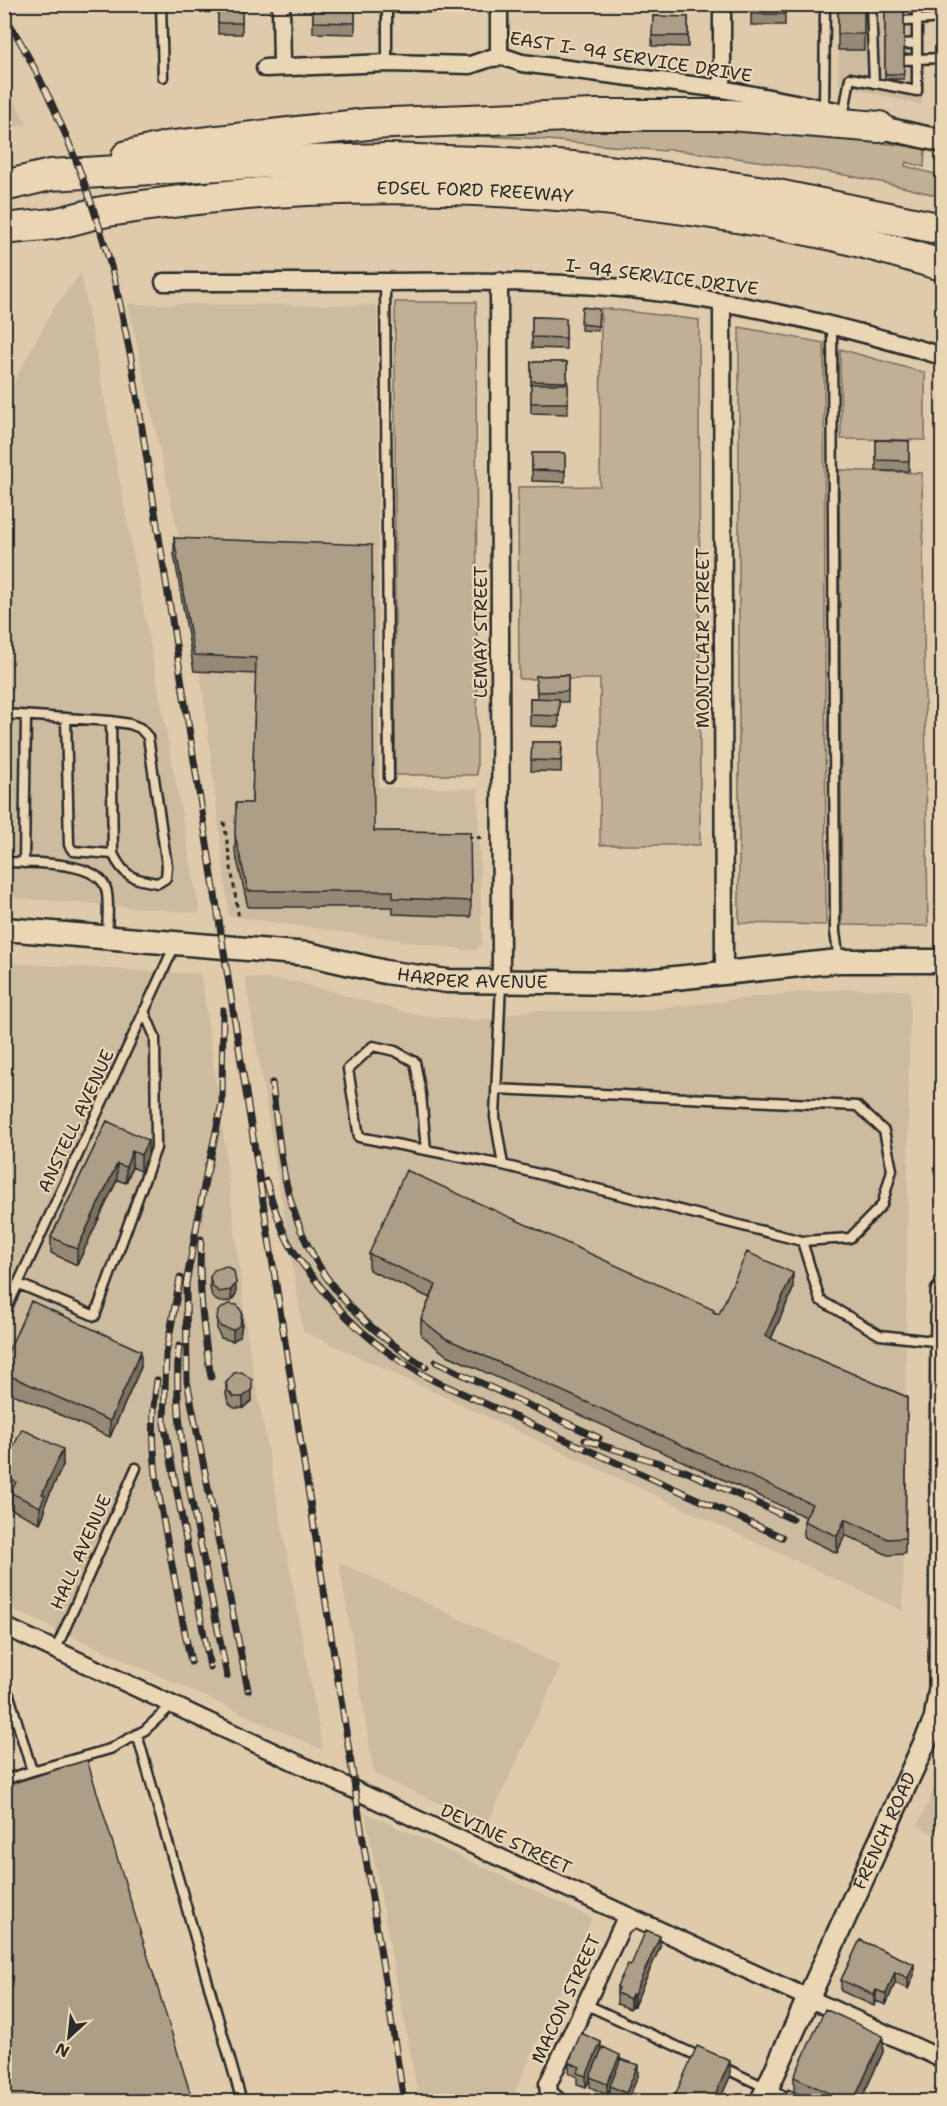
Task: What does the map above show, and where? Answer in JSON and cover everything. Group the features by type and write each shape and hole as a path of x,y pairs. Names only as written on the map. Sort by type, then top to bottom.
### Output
{"highway":[{"path":"50,175 166,147 367,124 594,115 730,115 879,128"},
{"name":"EDSEL FORD FREEWAY","path":"4,186 50,175 271,162 387,159 506,163 572,167 758,191 942,229"},
{"name":"EDSEL FORD FREEWAY","path":"4,229 53,223 105,212 178,201 306,190 406,189 522,193 654,205 737,217 825,234 942,265"},
{"path":"4,240 53,223"}],"main road":[{"name":"HARPER AVENUE","path":"4,929 308,954 419,979 447,981 627,983 839,961 942,961"}],"street":[{"path":"281,4 282,67"},
{"path":"499,4 499,57"},
{"path":"722,4 722,89"},
{"name":"EAST I- 94 SERVICE DRIVE","path":"264,68 387,63 470,65 499,57 522,63 722,89 844,112 863,118 879,128"},
{"path":"879,128 942,141"},
{"name":"I- 94 SERVICE DRIVE","path":"164,282 499,281 609,287 722,302 832,324 942,356"},
{"name":"LEMAY STREET","path":"499,281 501,982"},
{"name":"MONTCLAIR STREET","path":"722,302 724,973"},
{"name":"FRENCH ROAD","path":"764,2095 933,1733 940,1695 942,1292"},
{"name":"DEVINE STREET","path":"4,1626 942,2059"},
{"name":"MACON STREET","path":"558,2101 549,2094 548,2085 622,1926 634,1918"}],"lane":[{"path":"161,4 163,78"},
{"path":"387,4 387,63"},
{"path":"824,109 825,4"},
{"path":"871,4 875,22 874,82"},
{"path":"844,112 850,78 917,91 917,4"},
{"path":"904,21 942,18"},
{"path":"904,44 916,43"},
{"path":"873,44 885,44"},
{"path":"904,60 942,58"},
{"path":"873,60 885,60"},
{"path":"378,282 389,778"},
{"path":"832,324 835,932 839,961"},
{"path":"4,714 111,721 140,728 148,737 167,866 166,878 158,883 134,879 121,869 113,854 111,721"},
{"path":"24,863 26,716"},
{"path":"66,718 69,845 73,851 113,854"},
{"path":"4,862 59,863 99,878 106,887 107,937"},
{"name":"ANSTELL AVENUE","path":"4,1314 176,942"},
{"path":"501,982 495,1117 503,1165"},
{"path":"19,1284 96,1316 156,1148 155,1037 144,1011"},
{"path":"426,1150 421,1094 415,1062 395,1051 373,1046 348,1069 359,1137 503,1165 801,1241 850,1238 882,1205 892,1170 884,1131 857,1106 496,1089"},
{"path":"801,1241 820,1300 880,1335 942,1342"},
{"name":"HALL AVENUE","path":"56,1649 136,1468"},
{"path":"4,1692 9,1695 32,1771"},
{"path":"4,1780 110,1749 145,1731 173,1705"},
{"path":"137,1734 242,2102"},
{"path":"585,2004 764,2095 797,2102"}],"path":[{"path":"224,822 239,919"},
{"path":"463,837 484,837"}],"shaded area":[{"path":"838,5 921,5 922,105 839,85"},
{"path":"5,82 27,124 5,128"},
{"path":"489,120 785,132 925,148 924,167 906,162 905,166 942,176 942,197 840,174 667,149 665,151 526,138 406,133"},
{"path":"81,273 200,913 5,897 4,401 52,310"},
{"path":"395,302 476,302 477,775 395,775"},
{"path":"128,304 377,305 379,787 478,789 482,943 474,951 229,916 205,707 180,543"},
{"path":"601,308 699,320 700,845 600,845 600,679 519,679 518,487 600,486"},
{"path":"739,327 824,343 826,925 739,923"},
{"path":"840,349 925,373 925,440 841,439"},
{"path":"839,470 922,473 928,926 842,925"},
{"path":"4,963 201,974 225,1146 248,1341 323,1750 5,1606"},
{"path":"245,977 297,982 416,1015 475,1020 529,1011 636,1011 800,992 852,989 910,990 903,1611 303,1331"},
{"path":"339,1562 561,1666 487,1825 374,1774"},
{"path":"942,1771 942,1838 917,1826"},
{"path":"365,1812 592,1918 511,2101 419,2101"}],"building":[{"path":"395,4 411,4 411,8 395,7"},
{"path":"751,4 785,4 785,14 751,14"},
{"path":"838,4 864,4 864,34 838,34"},
{"path":"885,4 904,4 904,74 885,74"},
{"path":"218,5 242,5 242,23 218,23"},
{"path":"313,5 355,5 355,23 313,22"},
{"path":"653,16 688,17 688,36 652,36"},
{"path":"582,307 599,309 598,326 581,324"},
{"path":"532,317 566,318 566,338 532,337"},
{"path":"531,362 567,362 567,382 531,381"},
{"path":"531,384 568,384 568,403 531,403"},
{"path":"876,440 909,441 909,461 876,460"},
{"path":"532,453 565,453 565,471 532,470"},
{"path":"174,538 372,545 374,831 470,832 471,901 393,898 393,891 248,891 235,835 236,803 252,803 256,658 194,655"},
{"path":"568,675 568,691 537,692 536,676"},
{"path":"530,698 559,699 559,716 530,715"},
{"path":"532,742 562,742 561,761 531,760"},
{"path":"107,1121 148,1140 141,1155 132,1151 126,1167 117,1164 77,1249 51,1237"},
{"path":"406,1170 719,1314 747,1252 793,1273 765,1336 907,1397 905,1538 888,1539 845,1519 837,1536 804,1521 812,1504 445,1338 421,1319 436,1285 369,1254"},
{"path":"226,1266 234,1271 236,1283 231,1290 219,1292 212,1286 210,1277 214,1270"},
{"path":"31,1301 141,1351 110,1421 4,1373 4,1361"},
{"path":"228,1304 237,1305 242,1312 240,1325 233,1330 221,1327 217,1319 218,1311"},
{"path":"242,1372 252,1380 252,1389 243,1397 234,1397 228,1391 226,1383 234,1373"},
{"path":"22,1429 63,1449 42,1494 45,1495 40,1507 11,1493 16,1482 4,1477 4,1466"},
{"path":"87,1760 193,2102 4,2102 4,1786"},
{"path":"646,1930 660,1936 634,1995 632,1994 630,1999 617,1993 619,1988 617,1986 628,1964 631,1965"},
{"path":"860,1940 914,1964 908,1978 895,1972 886,1994 876,1990 874,1995 841,1980"},
{"path":"825,2009 883,2036 853,2102 848,2102 794,2077"},
{"path":"581,2033 601,2042 586,2076 577,2073 580,2067 569,2062"},
{"path":"697,2046 730,2061 712,2102 672,2102"},
{"path":"603,2047 620,2055 607,2084 590,2077"},
{"path":"621,2059 638,2065 626,2093 610,2086"},
{"path":"788,2089 815,2102 783,2102"}],"railway":[{"path":"4,14 52,104 90,199 110,263 131,358 404,2102"},
{"path":"207,1173 222,1103 223,1010"},
{"path":"272,1083 279,1143 293,1210 318,1265 353,1310 399,1349 426,1367"},
{"path":"208,1164 186,1284 187,1381 248,1690"},
{"path":"266,1181 276,1214 297,1257 348,1318 404,1364 437,1382 782,1537"},
{"path":"201,1239 202,1308 211,1377"},
{"path":"180,1278 166,1354 164,1423 210,1667"},
{"path":"179,1346 178,1394 182,1442 227,1676"},
{"path":"436,1362 599,1438"},
{"path":"157,1380 153,1424 155,1465 191,1662"},
{"path":"585,1440 685,1471 792,1519"}]}
